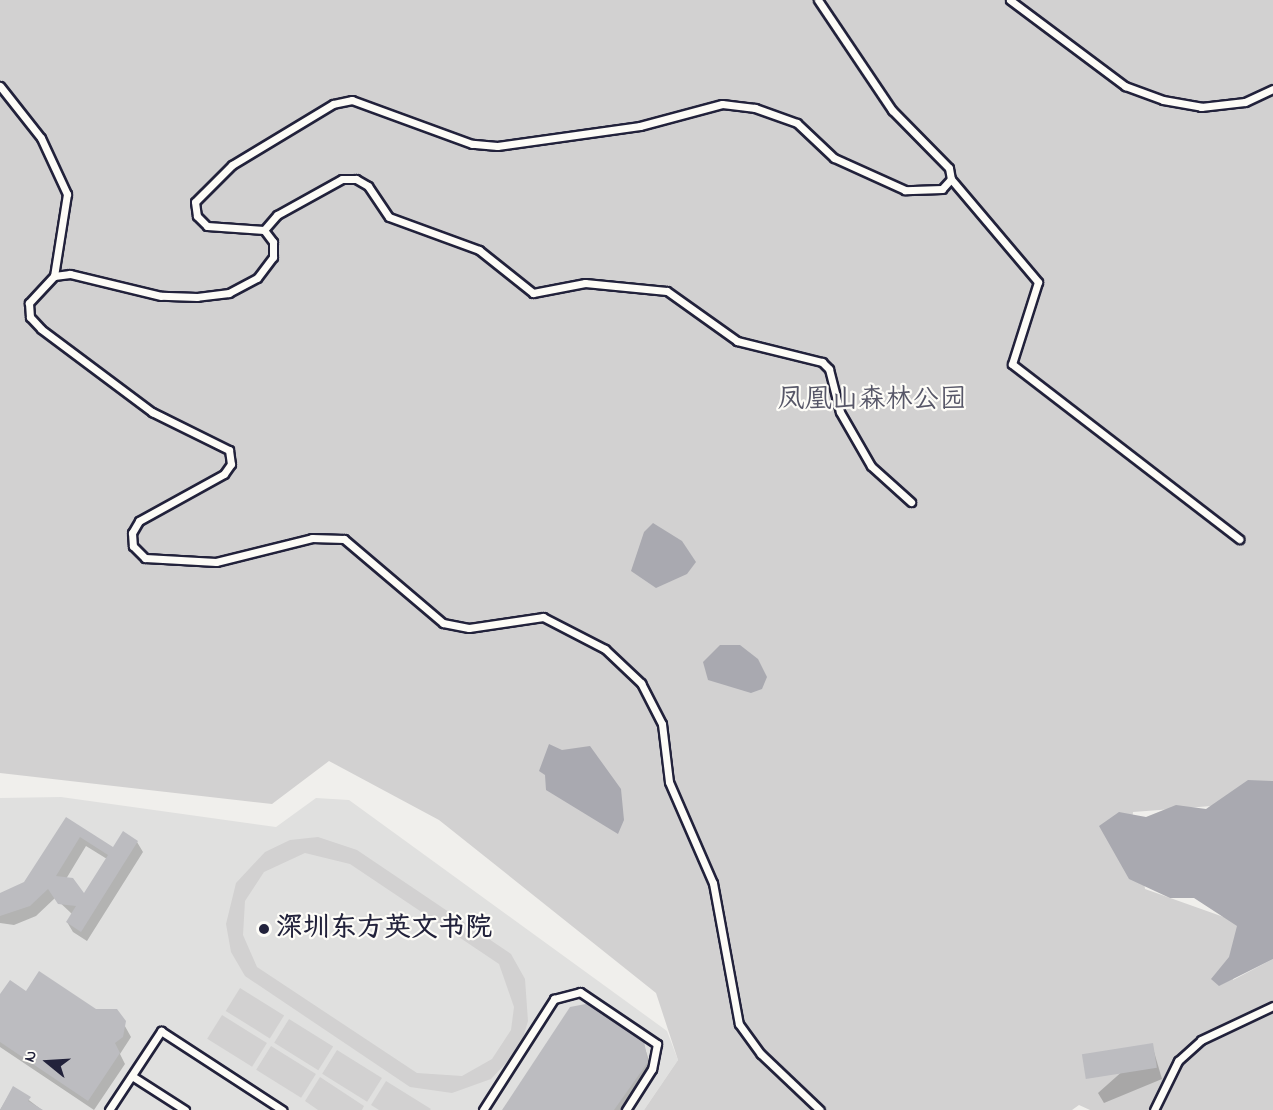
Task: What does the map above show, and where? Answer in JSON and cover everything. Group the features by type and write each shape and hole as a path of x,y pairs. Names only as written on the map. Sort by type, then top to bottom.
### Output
{"lane":[{"path":"818,0 892,110 937,151 951,179 1038,282 1012,364 1239,539"},
{"path":"1010,0 1125,86 1163,100 1201,107 1245,102 1273,89"},
{"path":"0,86 41,138 67,194 54,276 29,303 30,317 41,329 152,412 229,450 231,464 224,474 140,521 132,533 133,546 145,558 216,562 312,538 344,539 443,623 469,628 543,617 605,649 641,683 662,724 669,782 713,883 739,1024 761,1054 820,1110"},
{"path":"911,502 871,466 840,412 829,369 822,362 737,341 667,291 585,283 533,293 479,250 389,217 368,186 356,179 342,179 286,210 264,230 207,226 197,216 195,202 232,165 333,104 352,100 472,144 497,146 640,126 722,104 755,108 797,123 834,158 905,190 942,189 951,179"},
{"path":"54,276 95,277 160,296 229,293 257,278 273,257 273,242 264,230"},
{"path":"483,1110 554,999 580,992 657,1044 652,1069 626,1110"},
{"path":"1154,1110 1178,1061 1201,1040 1273,1006"},
{"path":"109,1110 161,1031 282,1110"},
{"path":"132,1076 185,1110"}],"shaded area":[{"path":"653,523 682,541 696,562 687,574 656,588 631,571 644,532"},
{"path":"720,645 740,645 758,659 767,677 762,689 751,693 708,680 703,662"},
{"path":"549,744 562,750 590,746 621,789 624,820 618,834 546,790 545,775 539,771"},
{"path":"1248,780 1273,781 1273,959 1219,986 1211,979 1229,957 1237,926 1194,898 1170,898 1129,879 1099,826 1119,812 1146,817 1176,805 1206,809"},
{"name":"深圳东方英文书院","path":"61,797 276,827 316,798 349,800 667,1031 678,1060 644,1110 0,1110 0,798"}],"green space":[{"name":"凤凰山森林公园","path":"0,0 1273,0 1273,793 1264,802 1133,812 1129,851 1142,862 1145,889 1249,926 1233,980 1273,959 1273,1110 1090,1110 1079,1105 1072,1110 644,1110 678,1060 656,993 439,820 329,761 272,804 0,773"},
{"path":"318,837 357,850 511,954 525,979 528,1021 520,1048 491,1079 452,1093 410,1087 245,976 231,952 226,924 236,883 265,852 290,840","holes":["305,853 350,864 499,964 514,1007 511,1030 492,1059 462,1076 417,1073 257,967 243,935 245,901 264,872"]},
{"path":"240,988 284,1016 270,1038 226,1011"},
{"path":"222,1015 267,1043 252,1067 207,1039"},
{"path":"289,1019 333,1047 318,1070 274,1043"},
{"path":"271,1046 316,1074 301,1098 256,1070"},
{"path":"337,1050 382,1078 367,1102 322,1074"},
{"path":"320,1077 364,1106 362,1110 318,1110 305,1101"},
{"path":"386,1081 431,1109 379,1110 371,1105"}],"building":[{"path":"66,817 113,847 123,831 138,841 81,932 66,922 76,906 58,904 48,889 30,906 0,916 0,893 24,882","holes":["80,837 108,855 84,893 73,878 56,876"]},
{"path":"39,971 96,1009 117,1009 126,1021 123,1037 115,1043 120,1053 88,1101 0,1042 0,994 10,980 26,991"},
{"path":"591,1003 644,1041 648,1062 614,1110 502,1110 570,1007"},
{"path":"1153,1043 1157,1068 1086,1079 1082,1054"},
{"path":"13,1086 31,1097 28,1101 43,1110 0,1110"}],"place":[{"name":"深圳东方英文书院","path":"264,929"}]}
